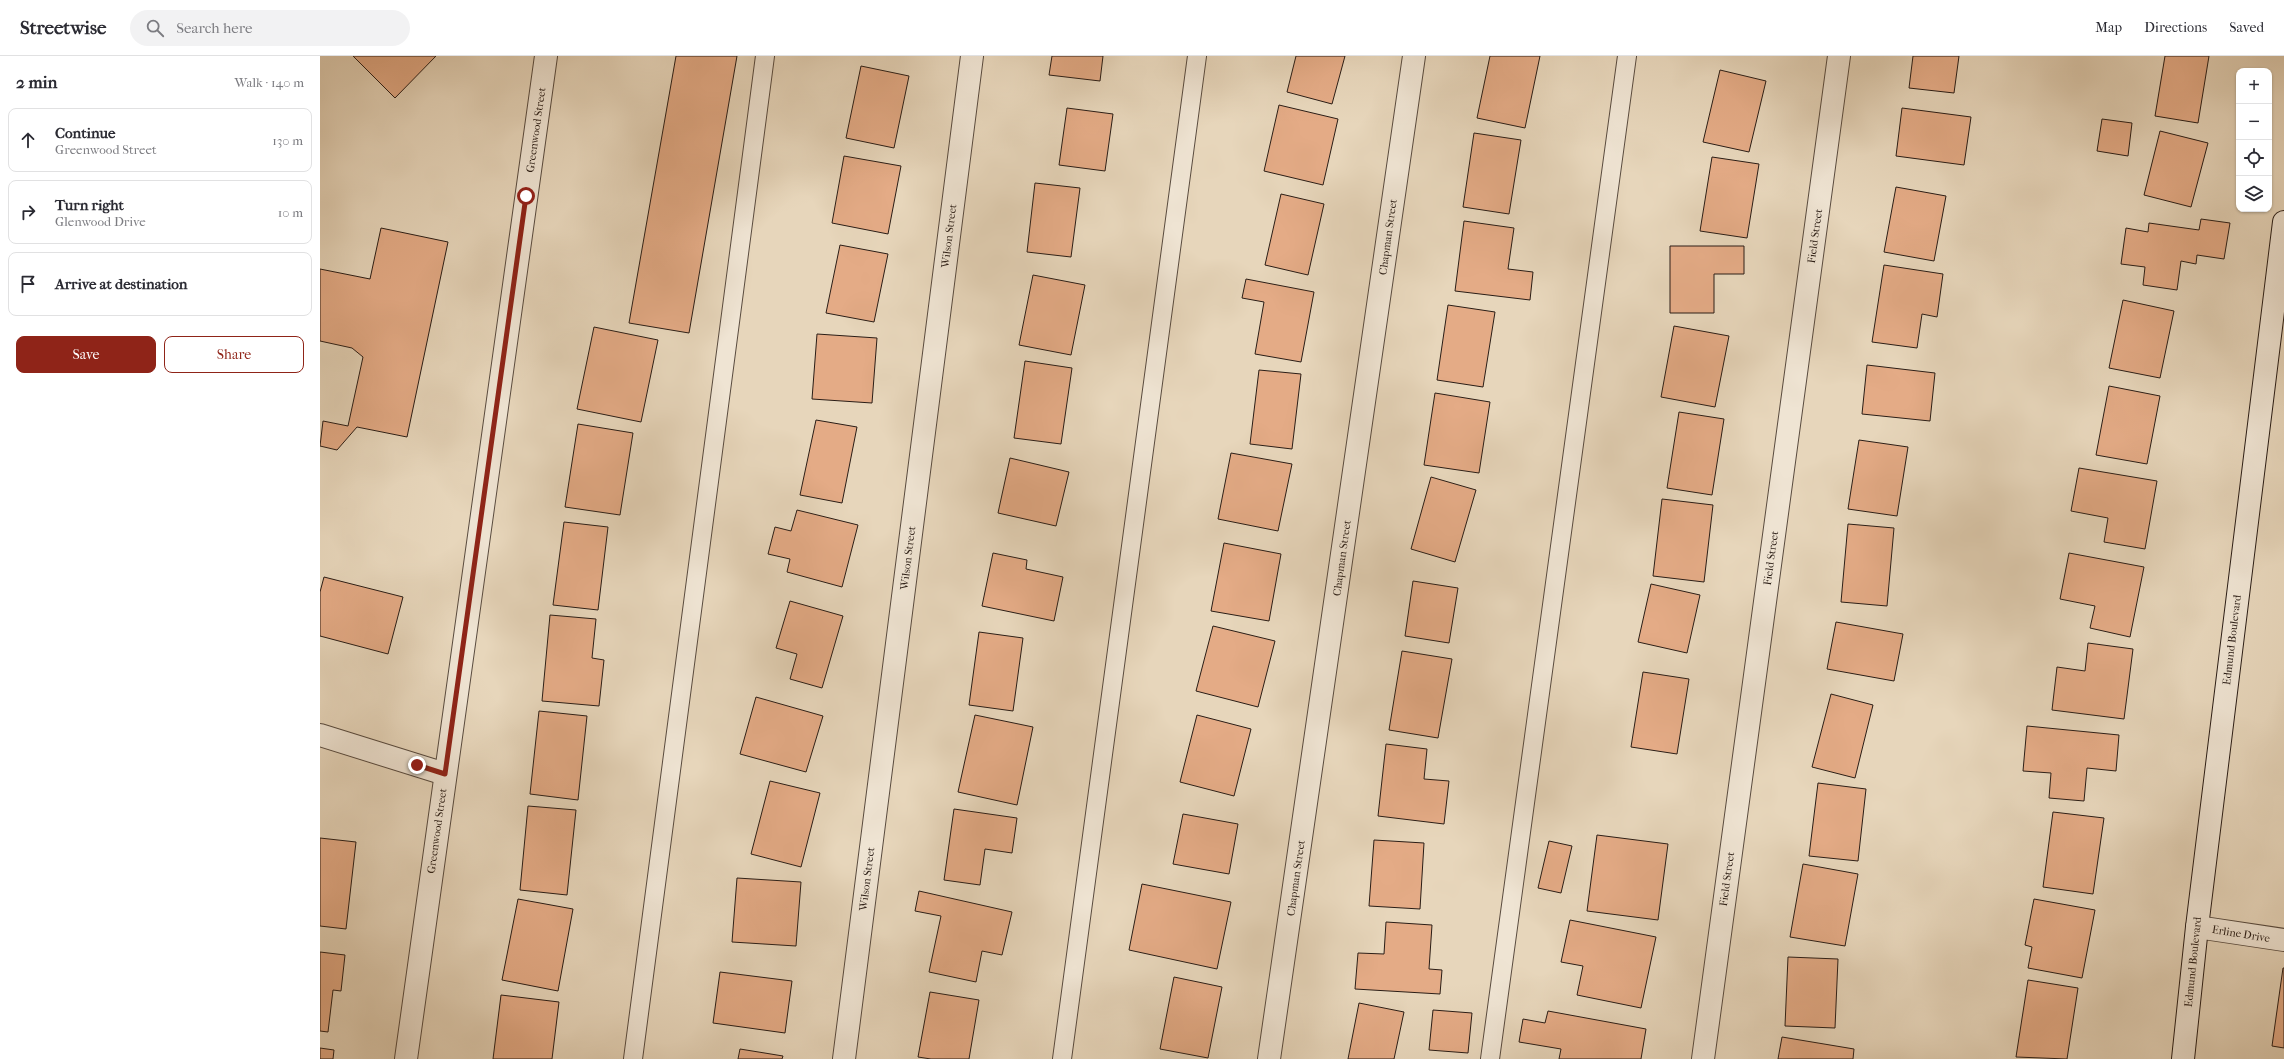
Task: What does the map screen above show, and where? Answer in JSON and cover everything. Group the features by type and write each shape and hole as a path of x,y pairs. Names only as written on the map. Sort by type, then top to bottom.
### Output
{"street":[{"name":"Greenwood Street","path":"406,1059 546,56"},
{"name":"Wilson Street","path":"844,1059 972,56"},
{"name":"Chapman Street","path":"1270,1059 1414,56"},
{"name":"Field Street","path":"1703,1059 1839,56"},
{"name":"Edmund Boulevard","path":"2183,1059 2197,927 2284,222"},
{"path":"320,735 445,774"},
{"name":"Erline Drive","path":"2197,927 2284,940"}],"lane":[{"path":"633,1059 765,56"},
{"path":"1062,1059 1197,56"},
{"path":"1490,1059 1627,56"}],"building":[{"path":"353,56 436,56 395,98"},
{"path":"676,56 737,56 689,333 629,323"},
{"path":"1052,56 1103,56 1100,81 1049,75"},
{"path":"1296,56 1345,56 1332,104 1287,92"},
{"path":"1490,56 1540,56 1525,128 1477,118"},
{"path":"1913,56 1959,56 1954,93 1909,88"},
{"path":"2165,56 2209,56 2198,123 2155,116"},
{"path":"861,66 909,76 894,148 846,138"},
{"path":"1720,70 1766,81 1749,152 1703,142"},
{"path":"1279,105 1338,119 1323,185 1264,171"},
{"path":"1067,108 1113,114 1105,171 1059,165"},
{"path":"1902,108 1971,117 1964,165 1896,156"},
{"path":"2102,119 2132,123 2128,156 2097,151"},
{"path":"2160,131 2208,143 2191,207 2144,195"},
{"path":"1474,133 1521,140 1509,214 1463,207"},
{"path":"844,156 901,166 888,234 832,223"},
{"path":"1712,157 1759,164 1747,238 1700,231"},
{"path":"1035,183 1080,188 1071,257 1027,252"},
{"path":"1896,187 1946,196 1934,261 1884,252"},
{"path":"1281,194 1324,204 1308,275 1265,265"},
{"path":"2201,219 2230,223 2224,259 2197,255 2196,264 2181,261 2177,290 2143,285 2145,267 2121,264 2126,228 2148,232 2149,223 2199,230"},
{"path":"1464,221 1514,228 1508,269 1533,272 1530,300 1455,291"},
{"path":"381,228 448,242 407,437 357,427 337,450 320,446 323,421 348,426 363,357 352,348 320,341 320,269 370,279"},
{"path":"840,245 888,254 874,322 826,313"},
{"path":"1670,246 1744,246 1744,274 1714,274 1714,313 1670,313"},
{"path":"1884,265 1943,274 1937,317 1922,314 1917,348 1872,342"},
{"path":"1033,275 1085,285 1071,355 1019,345"},
{"path":"1246,279 1314,292 1301,362 1255,354 1264,302 1242,298"},
{"path":"2123,300 2174,311 2160,378 2109,368"},
{"path":"1448,305 1495,312 1483,387 1437,380"},
{"path":"1674,326 1729,336 1715,407 1661,397"},
{"path":"594,327 658,340 641,422 577,409"},
{"path":"817,334 877,338 872,403 812,399"},
{"path":"1025,361 1072,368 1061,444 1014,438"},
{"path":"1867,365 1935,373 1930,421 1862,414"},
{"path":"1259,370 1301,374 1292,449 1250,444"},
{"path":"2109,386 2160,396 2147,464 2096,455"},
{"path":"1435,393 1490,402 1479,473 1424,465"},
{"path":"1679,412 1724,419 1712,495 1667,488"},
{"path":"816,420 857,427 842,503 800,495"},
{"path":"578,424 633,433 620,515 565,507"},
{"path":"1859,440 1908,447 1897,516 1848,509"},
{"path":"1231,453 1292,464 1278,531 1218,519"},
{"path":"1010,458 1069,472 1056,526 998,513"},
{"path":"2079,468 2157,481 2145,549 2104,542 2108,518 2071,511"},
{"path":"1431,477 1476,490 1455,562 1411,549"},
{"path":"1662,499 1713,505 1704,582 1653,576"},
{"path":"797,510 858,525 842,587 787,572 790,559 768,554 775,527 791,531"},
{"path":"564,522 608,527 598,610 553,605"},
{"path":"1848,524 1894,528 1887,606 1841,602"},
{"path":"1224,543 1281,554 1269,621 1211,611"},
{"path":"993,553 1027,560 1026,569 1063,577 1054,621 982,606"},
{"path":"2069,553 2144,567 2130,637 2090,628 2095,606 2060,599"},
{"path":"324,577 403,597 388,654 320,636 320,592"},
{"path":"1413,581 1458,588 1449,643 1405,636"},
{"path":"1651,584 1700,595 1687,653 1638,642"},
{"path":"790,601 843,616 822,688 790,679 797,654 776,648"},
{"path":"550,615 596,619 592,658 604,660 599,706 542,701"},
{"path":"1836,622 1903,634 1894,681 1827,669"},
{"path":"1213,626 1275,641 1258,707 1196,691"},
{"path":"979,632 1023,638 1013,711 969,705"},
{"path":"2088,643 2133,649 2124,719 2052,710 2057,667 2085,671"},
{"path":"1402,651 1452,659 1438,738 1389,730"},
{"path":"1643,672 1689,679 1677,754 1631,747"},
{"path":"1831,694 1873,705 1855,778 1812,767"},
{"path":"756,697 823,716 806,772 740,754"},
{"path":"539,711 587,716 578,800 530,794"},
{"path":"975,715 1033,727 1017,805 958,792"},
{"path":"1197,715 1251,729 1234,796 1180,782"},
{"path":"2027,726 2119,735 2116,771 2087,768 2084,801 2049,798 2051,773 2023,771"},
{"path":"1386,744 1427,749 1424,779 1449,781 1444,824 1378,816"},
{"path":"770,781 820,793 801,867 751,854"},
{"path":"1818,783 1866,789 1858,861 1809,856"},
{"path":"528,806 576,810 567,895 520,890"},
{"path":"954,809 1017,818 1012,853 985,849 980,885 944,880"},
{"path":"2053,812 2104,818 2093,894 2043,887"},
{"path":"1183,814 1238,824 1229,874 1173,864"},
{"path":"1597,835 1668,844 1658,920 1587,911"},
{"path":"320,838 356,842 346,929 320,926"},
{"path":"1374,840 1424,843 1420,909 1369,906"},
{"path":"1549,841 1572,846 1561,893 1538,888"},
{"path":"1803,864 1858,874 1845,946 1790,937"},
{"path":"737,878 801,882 796,946 732,942"},
{"path":"1142,884 1231,902 1217,969 1129,950"},
{"path":"919,891 1012,912 1002,955 982,951 976,982 929,972 941,916 915,911"},
{"path":"518,899 573,909 558,991 502,980"},
{"path":"2034,899 2095,910 2082,978 2028,968 2032,947 2025,945"},
{"path":"1570,920 1656,937 1641,1008 1577,995 1583,966 1561,962"},
{"path":"1386,922 1432,925 1429,969 1442,970 1440,994 1355,989 1358,953 1384,954"},
{"path":"320,952 345,955 341,991 333,990 328,1032 320,1031"},
{"path":"1788,957 1838,959 1835,1028 1785,1026"},
{"path":"2284,968 2284,1048 2272,1046"},
{"path":"720,972 792,981 785,1033 713,1023"},
{"path":"1174,977 1222,987 1208,1058 1160,1049"},
{"path":"2028,980 2078,988 2067,1059 2016,1057"},
{"path":"930,992 979,1000 969,1059 931,1059 918,1057"},
{"path":"501,995 559,1002 552,1059 493,1059"},
{"path":"1359,1003 1404,1012 1394,1059 1348,1059"},
{"path":"1433,1010 1472,1013 1468,1053 1429,1050"},
{"path":"1548,1011 1646,1029 1641,1059 1559,1059 1561,1049 1519,1042 1523,1019 1545,1023"},
{"path":"1782,1037 1854,1049 1853,1059 1778,1059"},
{"path":"320,1048 334,1050 333,1059 320,1059"},
{"path":"740,1049 783,1056 782,1059 738,1059"}],"route":[{"path":"417,765 445,774 526,196"}]}
